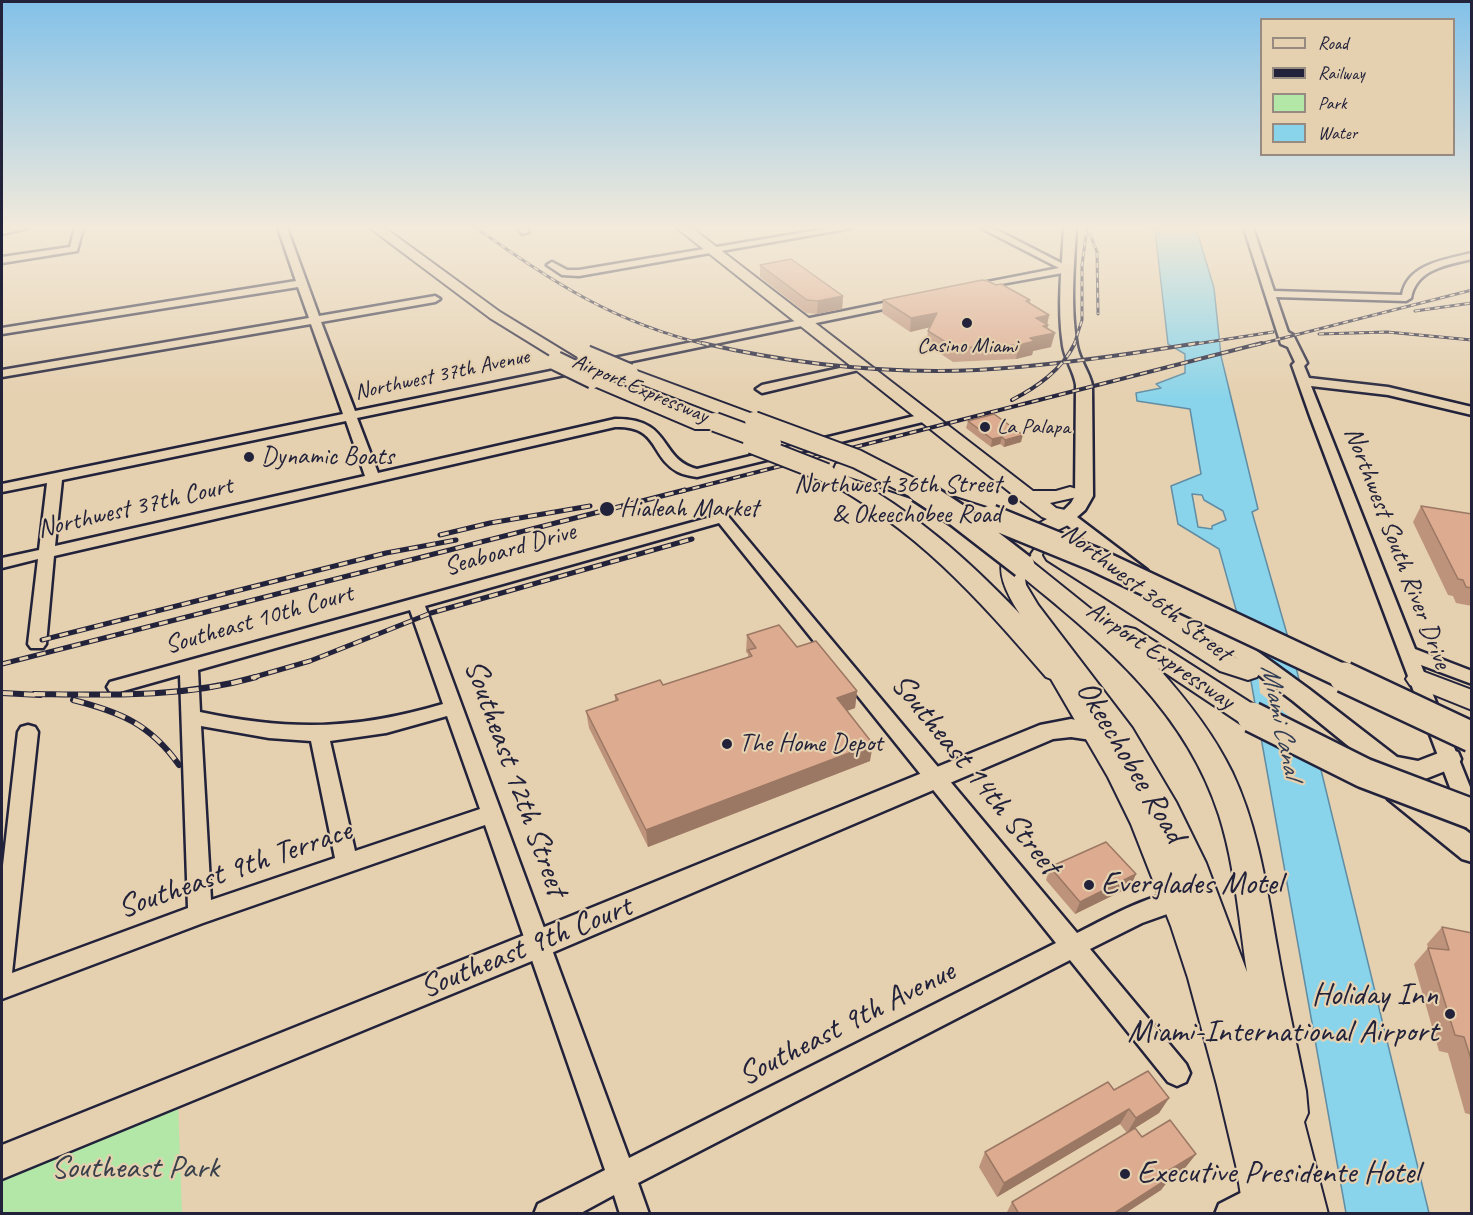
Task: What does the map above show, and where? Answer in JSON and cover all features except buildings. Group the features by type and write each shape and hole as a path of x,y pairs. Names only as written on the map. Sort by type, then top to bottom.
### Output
{"highway":[{"path":"442,285 504,331 570,358 600,379 709,424 835,471 956,506 989,519 1055,555 1229,665 1254,671"},
{"name":"Airport Expressway","path":"476,285 533,325 570,358 629,373 862,461 892,475 931,498 1086,611 1252,717 1331,758 1415,794 1472,813"},
{"name":"Northwest 36th Street","path":"756,285 1056,518"},
{"path":"835,471 923,536 992,599 1063,679"},
{"path":"1028,497 1076,497"},
{"name":"Okeechobee Road","path":"1056,518 1010,535 1000,550 997,567 1009,597 1056,664 1063,679 1098,732 1142,814 1179,900 1221,1027 1264,1204"},
{"name":"Okeechobee Road","path":"1056,518 1032,536 1014,555 1012,566 1014,585 1033,616 1111,718 1165,811 1201,889 1288,1134 1307,1214"},
{"name":"Airport Expressway","path":"989,519 1094,559 1472,737"},
{"path":"1086,611 1167,693 1204,745 1228,797 1240,840 1276,1040 1289,1096 1288,1134"},
{"path":"1415,666 1472,701"},
{"path":"1098,732 1140,765"}],"main road":[{"path":"1056,518 1076,509 1078,448 1084,385 1082,373 1077,369 1068,330 1068,285"},
{"path":"1076,497 1089,535"},
{"name":"Northwest 36th Street","path":"1056,518 1089,535 1254,671"},
{"name":"Northwest 36th Street","path":"1056,518 1174,617 1388,765 1472,828"},
{"name":"Southeast 9th Court","path":"1049,731 1056,723 1073,714 1080,703"},
{"name":"Northwest 36th Street","path":"1323,721 1472,851"},
{"name":"Southeast 9th Court","path":"2,1162 538,944 1049,731 1071,729 1098,732"},
{"path":"1388,765 1407,771 1419,771 1449,759"}],"street":[{"path":"2,331 291,285"},
{"path":"303,285 373,478"},
{"path":"958,291 990,285"},
{"name":"Northwest South River Drive","path":"1269,285 1285,334 1291,362 1298,365 1449,759 1472,813"},
{"path":"1272,294 1406,298 1409,285"},
{"path":"2,374 435,299"},
{"name":"Northwest 37th Avenue","path":"2,488 912,300"},
{"path":"762,389 863,366"},
{"path":"1305,385 1472,411"},
{"path":"1451,409 1472,418"},
{"name":"Northwest 37th Court","path":"2,563 610,424 630,422 648,428 679,467 697,473 927,417"},
{"path":"37,644 56,477"},
{"name":"Seaboard Drive","path":"416,603 722,518"},
{"name":"Southeast 14th Street","path":"722,518 1177,1073"},
{"name":"Southeast 10th Court","path":"116,687 416,603"},
{"name":"Southeast 12th Street","path":"416,603 635,1214"},
{"path":"189,666 200,914"},
{"path":"1415,666 1472,678"},
{"path":"192,717 266,731 319,734 414,720 453,708"},
{"path":"2,969 28,732"},
{"path":"319,734 347,864"},
{"name":"Southeast 9th Terrace","path":"2,988 200,914 491,814"},
{"name":"Southeast 9th Avenue","path":"548,1214 1135,915 1179,900"},
{"path":"1229,1214 1264,1204"}],"green space":[{"name":"Southeast Park","path":"178,1102 182,1213 2,1214 2,1175"}],"water":[{"name":"Miami Canal","path":"1161,285 1213,285 1221,356 1258,509 1252,512 1293,655 1429,1213 1346,1213 1242,631 1219,549 1178,524 1171,486 1201,474 1190,409 1137,401 1136,393 1161,388 1156,384 1185,373 1185,354 1168,344","holes":["1192,494 1202,495 1204,500 1223,511 1226,520 1212,526 1212,529 1198,527"]}],"pier":[{"path":"1258,672 1310,712 1316,738 1260,693"}],"railway":[{"path":"562,285 642,325 708,345"},
{"path":"1074,345 1082,320 1082,285"},
{"path":"1098,285 1098,314"},
{"path":"1256,345 1472,290"},
{"path":"1415,311 1472,303"},
{"path":"1189,345 1273,332"},
{"path":"1319,334 1387,332 1472,340"},
{"path":"702,343 770,357 873,369 977,370 1061,363"},
{"path":"1061,363 1198,343"},
{"path":"679,492 1262,343"},
{"path":"1061,363 1074,345"},
{"path":"1012,400 1048,377 1061,363"},
{"path":"2,664 685,490"},
{"path":"440,535 490,523 590,506"},
{"path":"251,678 310,661 431,613 692,539"},
{"path":"42,640 386,553 456,540"},
{"path":"34,694 118,695 173,692 201,689 256,677"},
{"path":"2,693 40,695"},
{"path":"73,700 105,709 133,722 157,739 179,765"}],"place":[{"name":"Casino Miami","path":"967,323"},
{"name":"La Palapa","path":"985,427"},
{"name":"Dynamic Boats","path":"249,457"},
{"name":"Northwest 36th Street & Okeechobee Road","path":"1013,500"},
{"name":"Hialeah Market","path":"607,509"},
{"name":"The Home Depot","path":"727,744"},
{"name":"Everglades Motel","path":"1089,885"},
{"name":"Holiday Inn Miami-International Airport","path":"1450,1014"},
{"name":"Executive Presidente Hotel","path":"1125,1174"}]}
